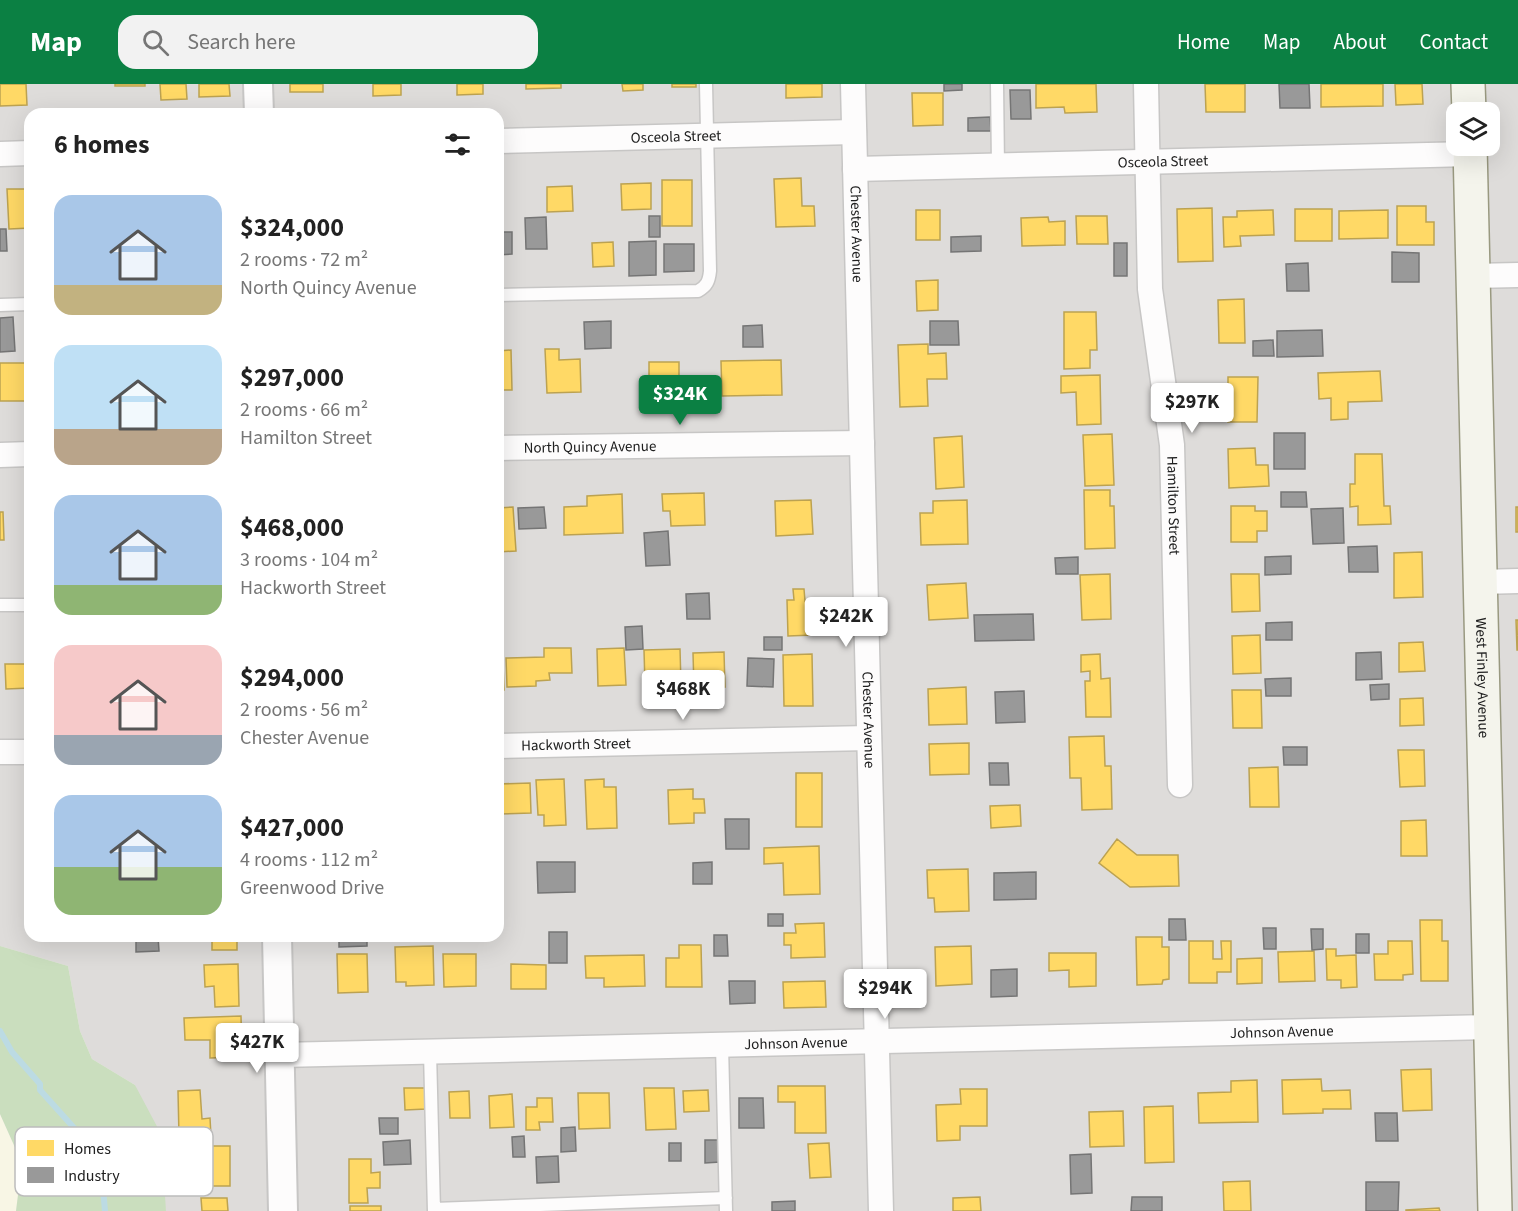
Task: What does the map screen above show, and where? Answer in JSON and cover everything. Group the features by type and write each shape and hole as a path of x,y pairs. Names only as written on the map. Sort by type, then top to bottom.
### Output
{"main road":[{"path":"1468,84 1469,102"},
{"name":"West Finley Avenue","path":"1470,156 1495,1211"}],"street":[{"path":"258,84 259,108"},
{"name":"Chester Avenue","path":"853,84 881,1211"},
{"name":"Hamilton Street","path":"1146,84 1150,289 1172,445 1180,785"},
{"name":"Osceola Street","path":"504,141 854,132"},
{"name":"Osceola Street","path":"855,169 1148,162 1446,151"},
{"path":"0,154 24,153"},
{"path":"1473,276 1518,275"},
{"name":"North Quincy Avenue","path":"504,448 862,443"},
{"path":"0,455 24,454"},
{"path":"1480,582 1518,581"},
{"name":"Hackworth Street","path":"504,746 869,738"},
{"path":"0,752 24,752"},
{"path":"277,942 283,1211"},
{"name":"Johnson Avenue","path":"280,1055 1490,1027"}],"lane":[{"path":"504,295 698,291 704,288 709,282 710,271 706,84"},
{"path":"997,84 998,165"},
{"path":"0,305 24,304"},
{"path":"0,605 24,605"},
{"path":"430,1052 434,1210 726,1205 722,1045"}],"shaded area":[{"path":"0,84 1518,84 1518,1211 166,1211 162,1196 213,1196 213,1127 145,1127 135,1085 92,1059 80,1031 68,966 0,946"},
{"path":"0,1114 15,1147 15,1196 18,1196 16,1211 0,1211"}],"green space":[{"path":"0,946 68,966 80,1031 92,1059 135,1085 157,1127 15,1127 15,1147 0,1114"},
{"path":"18,1196 165,1196 166,1211 16,1211"}],"building: Homes":[{"path":"0,84 26,84 27,105 0,106"},
{"path":"115,84 145,84 145,86 115,86"},
{"path":"160,84 186,84 187,99 161,100"},
{"path":"199,84 229,84 230,96 199,97"},
{"path":"290,84 323,84 323,92 290,92"},
{"path":"373,84 401,84 401,95 373,96"},
{"path":"457,84 483,84 483,94 457,95"},
{"path":"526,84 561,84 561,88 526,89"},
{"path":"622,84 643,84 643,90 623,91"},
{"path":"672,84 696,84 696,87 672,87"},
{"path":"786,84 822,84 822,97 786,98"},
{"path":"1036,84 1096,84 1097,112 1065,113 1064,107 1036,108"},
{"path":"1205,84 1245,84 1245,112 1206,112"},
{"path":"1321,84 1383,84 1383,106 1321,107"},
{"path":"1395,84 1422,84 1423,104 1396,105"},
{"path":"912,93 943,93 943,125 913,126"},
{"path":"801,178 802,206 814,206 815,226 776,227 774,179"},
{"path":"662,180 692,180 692,226 662,226"},
{"path":"651,183 651,209 622,210 621,184"},
{"path":"572,186 573,211 547,212 547,187"},
{"path":"7,189 24,189 24,228 9,229"},
{"path":"1397,206 1426,206 1426,222 1434,222 1434,245 1397,245"},
{"path":"1212,208 1213,261 1178,262 1177,209"},
{"path":"1295,209 1332,209 1332,241 1295,241"},
{"path":"916,210 940,210 940,240 916,240"},
{"path":"1273,210 1274,235 1240,236 1241,246 1224,247 1223,217 1237,217 1237,211"},
{"path":"1388,210 1388,238 1339,239 1339,211"},
{"path":"1076,216 1107,216 1108,244 1077,244"},
{"path":"1048,217 1049,222 1065,221 1065,245 1022,246 1021,218"},
{"path":"613,242 614,266 593,267 592,243"},
{"path":"938,280 938,310 917,311 916,281"},
{"path":"1244,299 1245,343 1219,343 1218,300"},
{"path":"1064,312 1096,312 1097,350 1090,350 1090,368 1064,369"},
{"path":"928,344 928,354 946,353 947,379 927,379 928,406 900,407 898,345"},
{"path":"545,349 559,349 559,360 580,359 581,392 547,393"},
{"path":"511,350 512,390 504,390 504,351"},
{"path":"781,360 782,395 722,396 721,361"},
{"path":"649,362 679,362 679,389 649,389"},
{"path":"0,363 24,363 24,401 0,401"},
{"path":"1380,371 1382,401 1348,402 1348,419 1331,420 1331,398 1319,399 1318,373"},
{"path":"1100,375 1101,424 1077,425 1076,392 1061,393 1061,376"},
{"path":"1228,377 1258,377 1257,422 1228,422"},
{"path":"1112,434 1114,485 1085,486 1083,435"},
{"path":"962,436 964,487 936,489 934,438"},
{"path":"1255,448 1256,465 1268,465 1269,486 1229,488 1228,449"},
{"path":"1355,454 1382,454 1384,506 1390,506 1391,524 1358,525 1358,506 1350,507 1350,484 1355,484"},
{"path":"1084,490 1110,490 1110,506 1114,506 1115,548 1085,549"},
{"path":"704,493 705,525 671,526 670,511 663,511 662,494"},
{"path":"622,494 623,533 564,535 564,507 587,506 587,496"},
{"path":"811,500 813,534 776,536 775,501"},
{"path":"967,500 968,544 921,545 920,513 933,513 933,501"},
{"path":"1231,506 1255,506 1255,511 1267,511 1267,531 1257,531 1257,542 1231,542"},
{"path":"513,507 516,551 504,552 504,508"},
{"path":"1516,507 1518,507 1518,532 1516,532"},
{"path":"0,512 3,512 4,540 0,540"},
{"path":"1422,552 1423,597 1394,598 1394,553"},
{"path":"1110,574 1111,619 1082,620 1080,575"},
{"path":"1231,574 1259,574 1260,611 1232,612"},
{"path":"966,583 968,618 929,620 927,585"},
{"path":"793,589 804,589 805,601 812,601 813,635 788,636 787,600 794,600"},
{"path":"1516,620 1518,620 1518,650 1517,650"},
{"path":"1260,635 1261,673 1233,674 1232,636"},
{"path":"1423,642 1425,671 1399,672 1399,643"},
{"path":"544,648 571,648 572,673 549,673 550,680 536,681 536,686 507,687 506,658 544,657"},
{"path":"624,648 626,685 598,686 597,649"},
{"path":"680,649 681,684 645,685 644,650"},
{"path":"724,652 725,687 694,688 693,653"},
{"path":"812,654 813,706 784,706 783,655"},
{"path":"1100,654 1101,679 1110,678 1111,717 1086,717 1085,681 1090,681 1090,671 1081,672 1081,655"},
{"path":"5,664 24,664 24,688 6,689"},
{"path":"966,687 967,724 929,725 928,689"},
{"path":"1232,690 1261,690 1262,728 1233,728"},
{"path":"1423,698 1424,725 1400,726 1400,699"},
{"path":"1104,736 1105,766 1111,766 1112,809 1082,810 1081,778 1070,778 1069,737"},
{"path":"969,743 969,774 930,775 929,744"},
{"path":"1398,750 1424,750 1425,786 1400,787"},
{"path":"1278,767 1279,807 1250,807 1249,768"},
{"path":"796,773 822,773 822,827 796,827"},
{"path":"564,779 566,825 544,826 544,815 538,815 536,780"},
{"path":"604,779 604,787 616,787 617,828 587,829 585,780"},
{"path":"530,783 531,813 504,814 504,784"},
{"path":"693,789 693,799 704,799 705,813 694,813 694,823 669,824 668,790"},
{"path":"1020,805 1021,826 991,828 990,806"},
{"path":"1426,820 1427,856 1401,856 1401,821"},
{"path":"1117,839 1137,855 1178,855 1179,886 1130,887 1099,863"},
{"path":"819,846 820,894 784,895 783,863 764,864 764,848"},
{"path":"968,869 969,911 935,912 934,898 928,898 927,870"},
{"path":"1420,920 1442,920 1442,941 1448,941 1448,981 1421,981"},
{"path":"824,923 825,957 791,958 791,945 784,945 784,933 796,933 795,924"},
{"path":"1136,937 1162,937 1162,947 1169,947 1169,979 1163,980 1162,984 1137,985"},
{"path":"1189,941 1213,941 1213,959 1222,959 1221,941 1231,941 1231,972 1217,972 1217,983 1189,983"},
{"path":"1388,941 1412,941 1413,974 1403,975 1403,980 1375,980 1374,954 1388,954"},
{"path":"212,942 237,942 237,950 212,950"},
{"path":"679,945 701,945 702,987 666,987 666,958 679,958"},
{"path":"433,946 434,985 406,986 406,982 396,982 395,947"},
{"path":"971,946 972,984 936,986 935,947"},
{"path":"1326,949 1336,949 1336,956 1356,955 1357,987 1341,988 1341,980 1327,980"},
{"path":"1314,951 1315,981 1279,982 1278,952"},
{"path":"1049,953 1096,953 1096,986 1069,987 1069,970 1049,971"},
{"path":"337,954 367,954 368,992 338,993"},
{"path":"443,954 476,954 476,986 444,987"},
{"path":"644,955 645,986 604,987 604,978 586,978 585,956"},
{"path":"1262,958 1262,983 1237,984 1237,959"},
{"path":"238,964 239,1006 215,1007 214,986 205,987 204,965"},
{"path":"511,964 546,965 546,989 511,989"},
{"path":"825,981 826,1007 784,1008 783,982"},
{"path":"241,1016 242,1057 210,1058 210,1040 185,1040 184,1018"},
{"path":"1431,1069 1432,1110 1403,1111 1401,1070"},
{"path":"1321,1079 1322,1091 1350,1090 1351,1109 1323,1109 1323,1113 1283,1114 1282,1080"},
{"path":"1257,1080 1258,1122 1199,1123 1198,1093 1231,1092 1231,1081"},
{"path":"778,1086 825,1086 826,1133 795,1133 795,1102 778,1102"},
{"path":"404,1088 426,1088 426,1109 405,1110"},
{"path":"644,1088 674,1088 676,1129 646,1130"},
{"path":"960,1089 987,1089 987,1126 960,1126 960,1140 937,1141 936,1105 961,1104"},
{"path":"200,1090 202,1119 210,1118 210,1127 179,1127 178,1091"},
{"path":"708,1090 709,1111 684,1112 683,1091"},
{"path":"469,1091 470,1118 450,1118 449,1092"},
{"path":"578,1093 609,1093 610,1128 579,1129"},
{"path":"512,1094 514,1127 490,1128 489,1096"},
{"path":"537,1098 552,1098 553,1122 539,1122 540,1130 526,1130 526,1107 537,1107"},
{"path":"1173,1106 1174,1162 1145,1163 1144,1107"},
{"path":"1123,1111 1124,1146 1090,1147 1089,1112"},
{"path":"829,1143 831,1177 810,1178 808,1144"},
{"path":"213,1146 230,1146 230,1186 213,1186"},
{"path":"349,1159 371,1159 371,1173 380,1172 380,1188 367,1188 368,1203 349,1203"},
{"path":"1250,1181 1251,1211 1224,1211 1223,1182"},
{"path":"980,1197 981,1211 953,1211 953,1198"},
{"path":"201,1198 227,1198 228,1211 202,1211"},
{"path":"350,1206 381,1206 381,1211 350,1211"},
{"path":"1439,1208 1440,1211 1406,1211 1406,1210"}],"building: Industry":[{"path":"944,84 962,84 962,90 944,91"},
{"path":"1279,84 1309,84 1310,108 1280,108"},
{"path":"1010,90 1030,90 1031,119 1011,119"},
{"path":"990,117 991,131 968,131 968,118"},
{"path":"649,216 660,216 660,237 649,237"},
{"path":"546,217 547,249 526,249 525,218"},
{"path":"0,229 6,229 7,251 0,251"},
{"path":"504,232 512,232 512,254 504,255"},
{"path":"981,236 981,251 951,252 951,237"},
{"path":"656,241 656,275 629,276 629,242"},
{"path":"1114,243 1127,243 1127,276 1114,276"},
{"path":"664,244 694,244 694,271 664,272"},
{"path":"1392,252 1419,253 1419,282 1392,282"},
{"path":"1308,263 1309,291 1287,291 1286,264"},
{"path":"13,317 15,351 0,352 0,318"},
{"path":"611,321 611,348 585,349 584,322"},
{"path":"930,321 958,321 959,345 930,345"},
{"path":"762,325 763,347 743,347 743,326"},
{"path":"1322,330 1323,356 1277,357 1277,331"},
{"path":"1273,340 1274,356 1253,356 1253,341"},
{"path":"1274,433 1305,433 1305,469 1274,469"},
{"path":"1281,492 1306,492 1307,507 1281,507"},
{"path":"544,507 546,528 519,529 518,508"},
{"path":"1343,508 1344,543 1313,544 1311,509"},
{"path":"668,531 670,565 646,566 644,533"},
{"path":"1377,546 1378,572 1349,572 1348,547"},
{"path":"1291,556 1291,574 1265,575 1265,557"},
{"path":"1078,557 1078,574 1056,574 1055,558"},
{"path":"709,593 710,619 687,619 686,594"},
{"path":"1033,614 1034,640 975,641 974,615"},
{"path":"1292,622 1292,640 1266,640 1266,623"},
{"path":"642,626 643,649 626,650 625,627"},
{"path":"764,637 782,637 782,650 764,650"},
{"path":"1381,652 1382,679 1356,680 1356,653"},
{"path":"748,658 774,659 773,687 747,686"},
{"path":"1291,678 1291,696 1266,696 1265,679"},
{"path":"1389,684 1389,699 1371,700 1370,685"},
{"path":"1024,691 1025,722 996,723 995,692"},
{"path":"1283,747 1307,747 1307,765 1284,765"},
{"path":"989,763 1008,763 1009,785 990,785"},
{"path":"725,819 749,819 749,849 726,849"},
{"path":"537,862 575,862 575,892 538,893"},
{"path":"712,862 712,884 693,884 693,863"},
{"path":"1036,872 1036,899 994,900 994,873"},
{"path":"768,914 783,914 783,926 768,926"},
{"path":"1169,919 1185,919 1186,940 1169,940"},
{"path":"1263,928 1276,928 1276,949 1264,949"},
{"path":"1311,929 1323,929 1323,949 1312,950"},
{"path":"549,932 567,932 567,963 549,963"},
{"path":"1356,934 1369,934 1369,953 1356,953"},
{"path":"714,935 727,935 728,956 714,956"},
{"path":"136,942 158,942 159,951 136,952"},
{"path":"339,942 367,942 367,946 339,947"},
{"path":"1017,969 1017,996 991,997 991,970"},
{"path":"729,981 755,981 755,1003 730,1004"},
{"path":"739,1098 763,1098 764,1128 739,1128"},
{"path":"1375,1113 1397,1113 1398,1141 1376,1141"},
{"path":"379,1118 398,1118 398,1134 380,1134"},
{"path":"575,1127 576,1151 561,1152 561,1128"},
{"path":"524,1136 525,1157 513,1157 512,1137"},
{"path":"410,1140 411,1164 384,1165 383,1142"},
{"path":"705,1140 719,1140 720,1162 705,1163"},
{"path":"669,1143 681,1143 681,1161 669,1161"},
{"path":"1091,1154 1092,1193 1071,1194 1070,1155"},
{"path":"558,1156 559,1182 537,1183 536,1157"},
{"path":"1366,1182 1399,1182 1398,1211 1366,1211"},
{"path":"1132,1197 1162,1197 1162,1211 1131,1211"},
{"path":"795,1201 795,1211 772,1211 772,1202"}],"waterway":[{"path":"0,1031 12,1052 40,1084 40,1090 73,1127"},
{"path":"104,1196 105,1211"}]}
